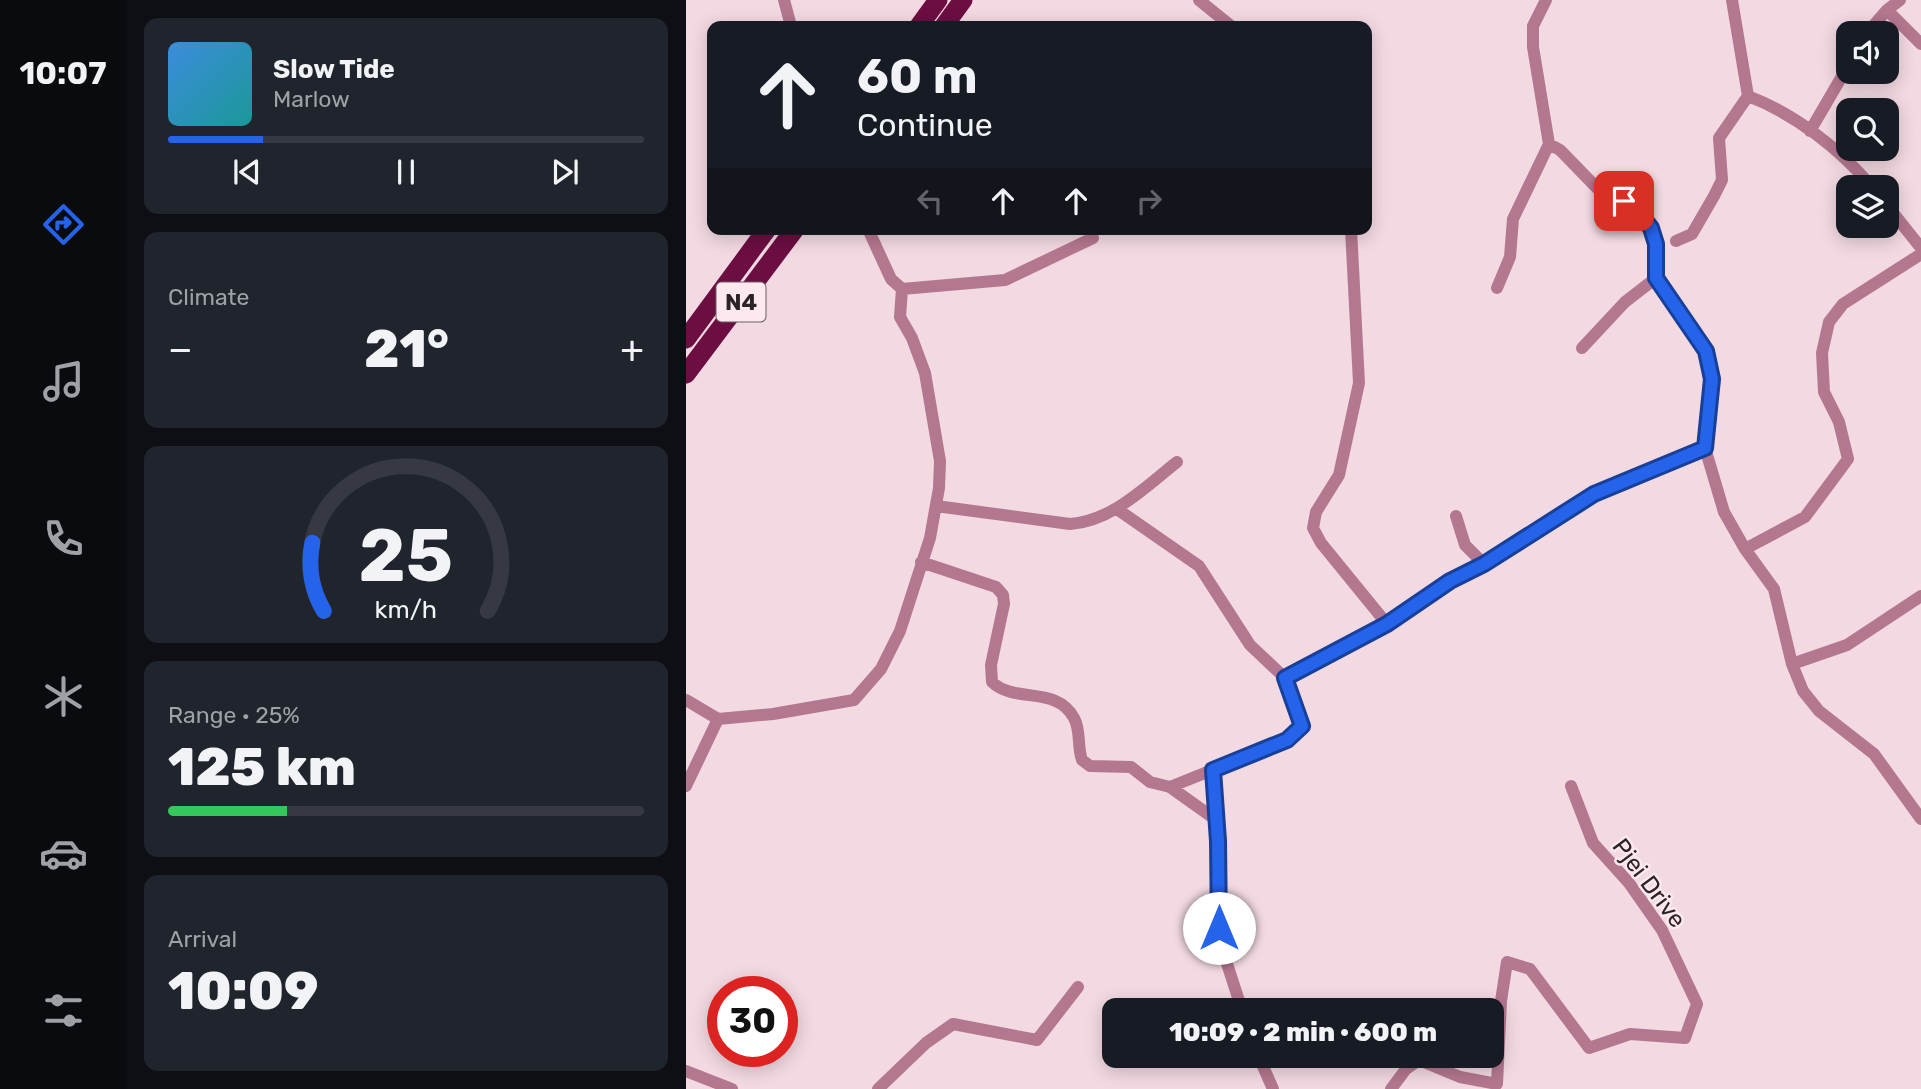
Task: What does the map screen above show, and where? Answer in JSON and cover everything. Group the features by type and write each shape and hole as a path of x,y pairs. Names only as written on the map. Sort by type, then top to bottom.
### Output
{"highway":[{"path":"923,21 938,0"},
{"path":"948,21 963,0"},
{"name":"N4","path":"686,339 763,235"},
{"name":"N4","path":"686,374 790,235"}],"street":[{"path":"784,0 790,21"},
{"path":"1199,0 1224,21"},
{"path":"1497,288 1510,257 1513,219 1549,144 1534,47 1534,26 1546,0"},
{"path":"1676,241 1692,234 1714,197 1722,180 1719,138 1748,96 1732,0"},
{"path":"1877,21 1900,0"},
{"path":"1886,10 1921,44"},
{"path":"1810,131 1837,84"},
{"path":"1748,96 1810,131 1842,156 1860,175"},
{"path":"1549,144 1560,150 1597,188 1638,211 1651,228 1656,244 1656,278 1706,351 1712,379 1705,448 1724,512 1745,550 1774,589 1792,664 1803,691 1819,711 1874,754 1921,819"},
{"path":"1899,220 1921,248"},
{"path":"871,235 891,279 902,289 1005,280 1093,238"},
{"path":"1352,235 1359,383 1339,475 1316,512 1313,528 1321,543 1387,624"},
{"path":"1745,550 1805,517 1848,459 1839,422 1824,392 1822,353 1829,322 1843,304 1921,254"},
{"path":"1582,348 1625,302 1656,278"},
{"path":"686,700 718,719 773,714 854,700 881,669 900,631 921,562 936,506 940,461 925,373 912,338 900,317 902,289"},
{"path":"1285,678 1387,624 1450,581 1484,564 1594,494 1705,448"},
{"path":"936,506 1070,524 1088,523 1117,509 1177,463"},
{"path":"1117,509 1199,566 1250,645 1285,678 1302,726 1287,740 1171,788"},
{"path":"1456,516 1465,545 1484,564"},
{"path":"921,562 996,587 1003,595 1004,604 991,665 992,682 1001,691 1034,694 1055,701 1068,709 1076,720 1082,760 1090,766 1131,767 1150,782 1171,788 1215,819"},
{"path":"1792,664 1847,645 1921,596"},
{"path":"686,786 718,719"},
{"path":"1213,770 1220,942 1238,998"},
{"name":"Pjei Drive","path":"1391,1089 1406,1069 1419,1060 1460,1077 1497,1084 1500,1012 1507,962 1530,969 1589,1048 1630,1034 1685,1038 1697,1004 1662,930 1629,883 1593,844 1571,786"},
{"path":"878,1089 926,1043 953,1024 1037,1040 1079,987"},
{"path":"1264,1068 1273,1089"},
{"path":"686,1071 732,1089"}],"route":[{"path":"1219,928 1217,914 1220,882 1213,770 1287,740 1302,726 1285,678 1387,624 1450,581 1484,564 1594,494 1705,448 1712,379 1706,351 1656,278 1656,244 1651,228 1638,211 1624,201"}]}
